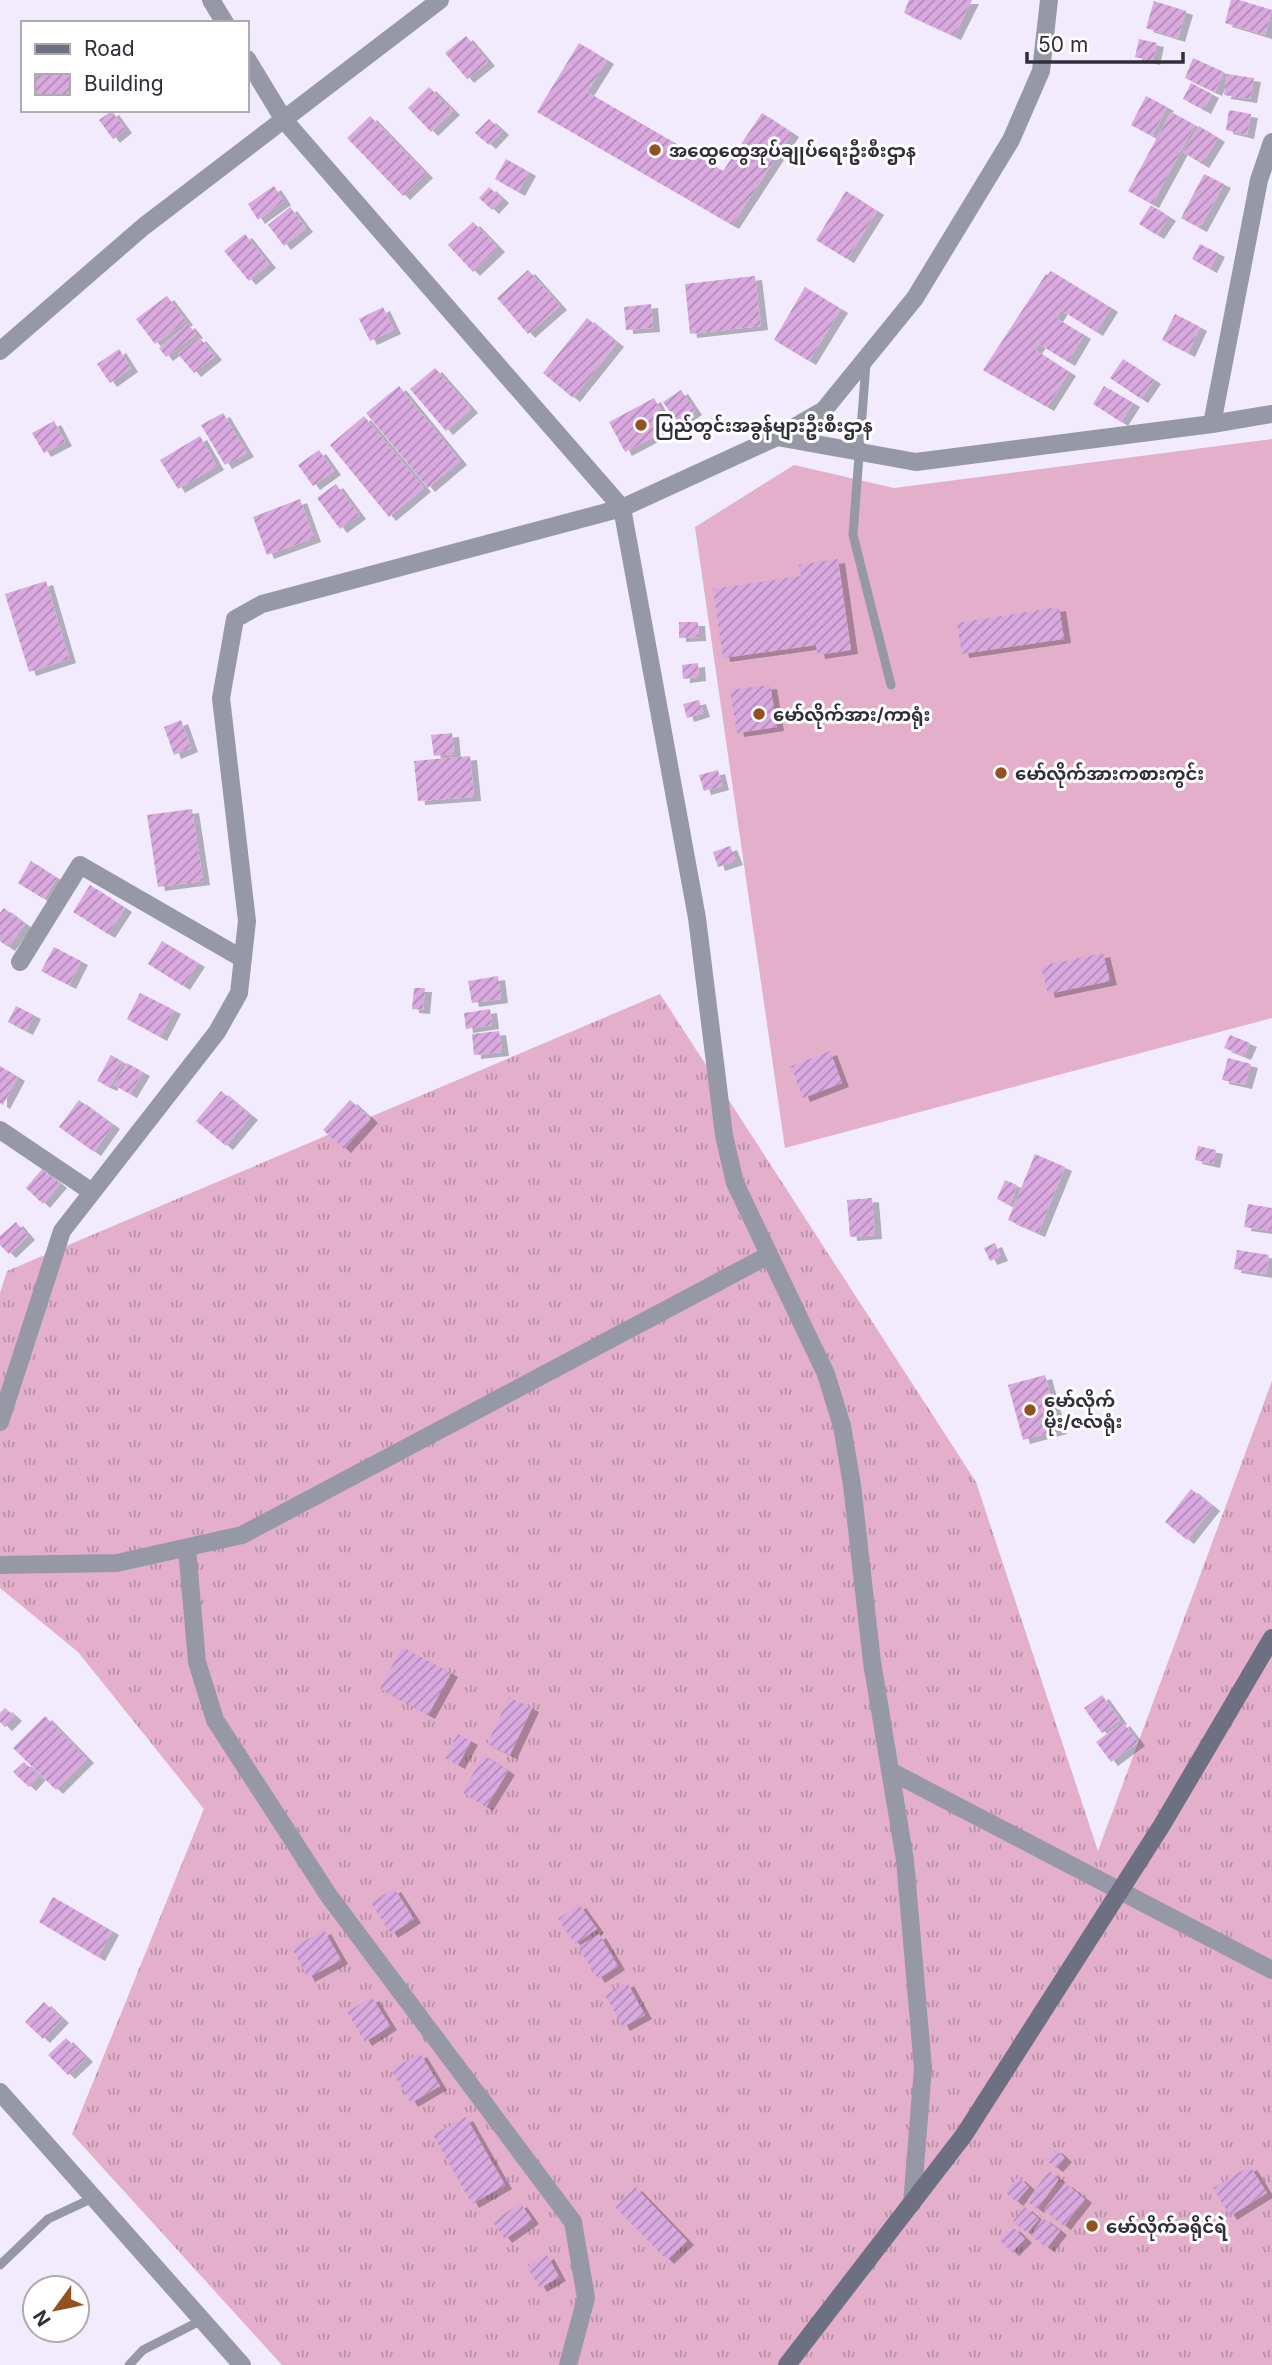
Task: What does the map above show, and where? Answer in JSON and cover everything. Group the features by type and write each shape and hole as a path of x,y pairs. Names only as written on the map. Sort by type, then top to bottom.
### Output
{"main road":[{"path":"787,2365 964,2135 1162,1825 1272,1638"}],"street":[{"path":"211,0 224,21"},
{"path":"0,351 143,227 440,0"},
{"path":"0,1422 61,1231 218,1032 239,993 247,921 221,698 235,619 262,604 622,508 777,437 824,410 915,298 1011,140 1041,71 1049,0"},
{"path":"248,61 284,120 622,508 697,918 723,1135 735,1183 826,1374 842,1426 852,1485 872,1662 905,1860 923,2068 912,2204"},
{"path":"1212,424 1259,180 1272,142"},
{"path":"777,437 916,462 1272,414"},
{"path":"20,961 80,865 243,959"},
{"path":"0,1130 92,1192"},
{"path":"0,1565 117,1563 242,1535 769,1255"},
{"path":"187,1548 197,1662 215,1720 329,1896 573,2222 586,2298 568,2365"},
{"path":"890,1771 1272,1970"},
{"path":"0,2092 242,2365"}],"lane":[{"path":"866,358 853,535 891,685"},
{"path":"0,2265 48,2219 93,2197"},
{"path":"130,2365 143,2350 202,2320"}],"green space":[{"name":"မော်လိုက်အားကစားကွင်း","path":"1272,439 1272,1018 785,1148 695,527 794,465 894,488"},
{"path":"660,994 976,1482 1098,1851 1272,1381 1272,2365 282,2365 72,2134 204,1809 78,1652 0,1588 0,1293 7,1271"}],"building":[{"path":"909,0 972,0 954,36 904,13"},
{"path":"1231,0 1272,10 1265,35 1225,23"},
{"path":"1154,1 1186,11 1178,38 1146,28"},
{"path":"466,36 488,62 467,79 445,53"},
{"path":"1139,39 1157,43 1153,61 1135,57"},
{"path":"579,43 607,60 587,92 723,171 762,113 792,133 732,225 537,112"},
{"path":"1193,58 1224,72 1215,92 1185,78"},
{"path":"1227,74 1254,78 1250,99 1224,95"},
{"path":"1191,83 1212,94 1204,110 1183,99"},
{"path":"429,87 453,111 431,132 408,108"},
{"path":"1146,96 1167,107 1152,136 1131,125"},
{"path":"1229,110 1251,114 1247,135 1226,130"},
{"path":"113,112 125,129 113,139 99,120"},
{"path":"1171,112 1195,125 1152,204 1128,191"},
{"path":"370,116 426,174 403,196 347,138"},
{"path":"489,119 502,131 489,145 475,133"},
{"path":"1199,126 1218,138 1202,164 1183,152"},
{"path":"506,159 529,172 518,192 495,179"},
{"path":"1204,174 1224,184 1200,228 1181,218"},
{"path":"274,186 284,201 258,220 248,204"},
{"path":"489,187 502,199 492,210 479,198"},
{"path":"846,191 877,211 847,259 816,240"},
{"path":"1151,205 1169,217 1157,235 1139,224"},
{"path":"290,207 306,228 284,246 268,225"},
{"path":"473,222 498,248 473,272 448,245"},
{"path":"245,234 269,264 249,281 224,251"},
{"path":"1200,244 1218,253 1210,269 1192,259"},
{"path":"528,270 560,306 528,334 497,298"},
{"path":"1051,271 1111,308 1096,332 1061,310 1056,318 1084,335 1068,362 1039,344 1035,350 1069,372 1047,407 983,370 1046,274"},
{"path":"755,276 761,326 690,334 685,284"},
{"path":"805,287 841,309 809,361 774,340"},
{"path":"167,296 186,321 155,344 136,319"},
{"path":"651,304 653,328 626,330 624,307"},
{"path":"383,307 394,330 370,341 359,319"},
{"path":"1175,314 1200,327 1188,353 1162,340"},
{"path":"587,318 617,343 573,398 543,373"},
{"path":"188,324 196,334 166,357 159,348"},
{"path":"199,337 215,356 194,373 178,354"},
{"path":"119,349 131,368 110,383 97,364"},
{"path":"1123,359 1154,380 1141,399 1110,378"},
{"path":"435,368 471,409 446,431 410,389"},
{"path":"399,386 460,461 428,488 366,413"},
{"path":"1104,386 1133,403 1121,422 1093,404"},
{"path":"681,390 695,411 678,423 663,402"},
{"path":"654,398 670,428 625,452 609,422"},
{"path":"223,413 247,453 225,465 201,425"},
{"path":"364,416 424,488 389,517 330,445"},
{"path":"54,421 65,442 44,453 32,433"},
{"path":"200,436 217,466 178,489 160,460"},
{"path":"319,450 334,471 313,486 298,465"},
{"path":"336,484 359,515 340,529 317,498"},
{"path":"300,499 314,538 267,555 253,517"},
{"path":"838,559 851,650 818,655 816,645 723,658 713,589 801,576 799,565"},
{"path":"46,581 69,659 29,672 5,594"},
{"path":"1059,607 1064,639 962,654 957,623"},
{"path":"679,622 698,622 699,637 679,638"},
{"path":"698,663 699,677 683,679 682,665"},
{"path":"770,685 777,727 737,733 730,690"},
{"path":"699,700 703,713 687,718 683,704"},
{"path":"181,720 191,748 174,755 164,727"},
{"path":"452,733 454,754 434,756 431,735"},
{"path":"470,756 474,797 418,801 414,761"},
{"path":"718,770 722,786 704,791 699,775"},
{"path":"192,809 203,881 158,887 147,815"},
{"path":"730,846 736,861 718,867 713,852"},
{"path":"31,861 57,878 44,899 18,883"},
{"path":"90,885 125,908 108,934 73,912"},
{"path":"4,908 25,924 8,947 0,941 0,913"},
{"path":"162,941 198,963 183,986 148,964"},
{"path":"54,947 81,961 69,985 41,971"},
{"path":"1103,953 1110,981 1048,994 1041,966"},
{"path":"498,976 501,999 472,1003 468,981"},
{"path":"414,988 425,988 423,1010 412,1009"},
{"path":"140,993 174,1010 160,1037 127,1019"},
{"path":"16,1006 34,1015 26,1031 8,1022"},
{"path":"490,1009 492,1025 466,1029 464,1013"},
{"path":"499,1031 502,1052 474,1055 472,1034"},
{"path":"1230,1035 1250,1043 1244,1056 1224,1048"},
{"path":"830,1051 842,1083 803,1098 791,1066"},
{"path":"111,1055 123,1062 110,1087 97,1081"},
{"path":"1228,1058 1251,1064 1245,1085 1222,1080"},
{"path":"127,1063 143,1072 130,1094 114,1085"},
{"path":"0,1066 18,1077 3,1105 0,1103"},
{"path":"221,1091 251,1116 226,1146 196,1121"},
{"path":"79,1100 113,1125 94,1152 59,1127"},
{"path":"350,1100 371,1119 344,1149 323,1130"},
{"path":"1198,1146 1216,1150 1213,1164 1195,1160"},
{"path":"1035,1154 1065,1167 1038,1233 1008,1220"},
{"path":"42,1169 60,1184 43,1204 26,1188"},
{"path":"1005,1180 1017,1185 1010,1205 997,1199"},
{"path":"872,1198 875,1235 850,1237 847,1200"},
{"path":"1248,1204 1272,1208 1272,1231 1244,1227"},
{"path":"16,1222 28,1236 9,1254 0,1245 0,1236"},
{"path":"995,1243 1001,1257 990,1261 984,1248"},
{"path":"1237,1250 1269,1255 1266,1274 1234,1269"},
{"path":"1045,1375 1060,1430 1023,1440 1008,1385"},
{"path":"1191,1489 1213,1507 1187,1540 1165,1522"},
{"path":"402,1647 451,1673 428,1715 380,1689"},
{"path":"1102,1695 1120,1720 1102,1733 1084,1708"},
{"path":"509,1697 532,1708 510,1755 487,1744"},
{"path":"5,1708 15,1717 5,1727 0,1722 0,1713"},
{"path":"45,1716 87,1759 56,1790 13,1748"},
{"path":"1123,1722 1138,1742 1111,1762 1096,1742"},
{"path":"458,1734 471,1741 458,1765 445,1758"},
{"path":"484,1755 508,1771 486,1807 462,1792"},
{"path":"24,1762 39,1776 29,1787 13,1772"},
{"path":"394,1888 414,1919 391,1934 371,1903"},
{"path":"53,1897 112,1931 98,1957 39,1922"},
{"path":"579,1904 597,1929 575,1944 558,1919"},
{"path":"324,1930 341,1960 308,1978 292,1948"},
{"path":"599,1934 618,1966 598,1979 578,1947"},
{"path":"627,1982 645,2015 623,2027 605,1995"},
{"path":"372,1997 390,2026 365,2042 347,2012"},
{"path":"44,2002 62,2019 43,2039 25,2022"},
{"path":"66,2038 86,2058 68,2075 48,2055"},
{"path":"420,2053 440,2086 411,2103 391,2070"},
{"path":"466,2117 505,2185 472,2204 433,2135"},
{"path":"1055,2149 1065,2158 1056,2168 1046,2160"},
{"path":"1250,2166 1267,2193 1230,2216 1213,2188"},
{"path":"1049,2171 1059,2179 1037,2209 1027,2201"},
{"path":"1018,2177 1029,2187 1016,2202 1005,2192"},
{"path":"1065,2183 1085,2199 1064,2226 1044,2210"},
{"path":"635,2187 687,2241 667,2260 615,2207"},
{"path":"520,2203 532,2220 505,2239 493,2222"},
{"path":"1025,2207 1039,2219 1027,2233 1013,2221"},
{"path":"1043,2218 1060,2231 1047,2248 1031,2236"},
{"path":"1013,2227 1025,2239 1012,2252 1000,2240"},
{"path":"547,2255 559,2277 540,2288 527,2267"}],"place":[{"name":"အထွေထွေအုပ်ချုပ်ရေးဦးစီးဌာန","path":"655,150"},
{"name":"ပြည်တွင်းအခွန်များဦးစီးဌာန","path":"641,425"},
{"name":"မော်လိုက်အား/ကာရုံး","path":"759,714"},
{"name":"မော်လိုက်အားကစားကွင်း","path":"1001,773"},
{"name":"မော်လိုက် မိုး/ဇလရုံး","path":"1030,1410"},
{"name":"မော်လိုက်ခရိုင်ရဲ","path":"1092,2226"}]}
